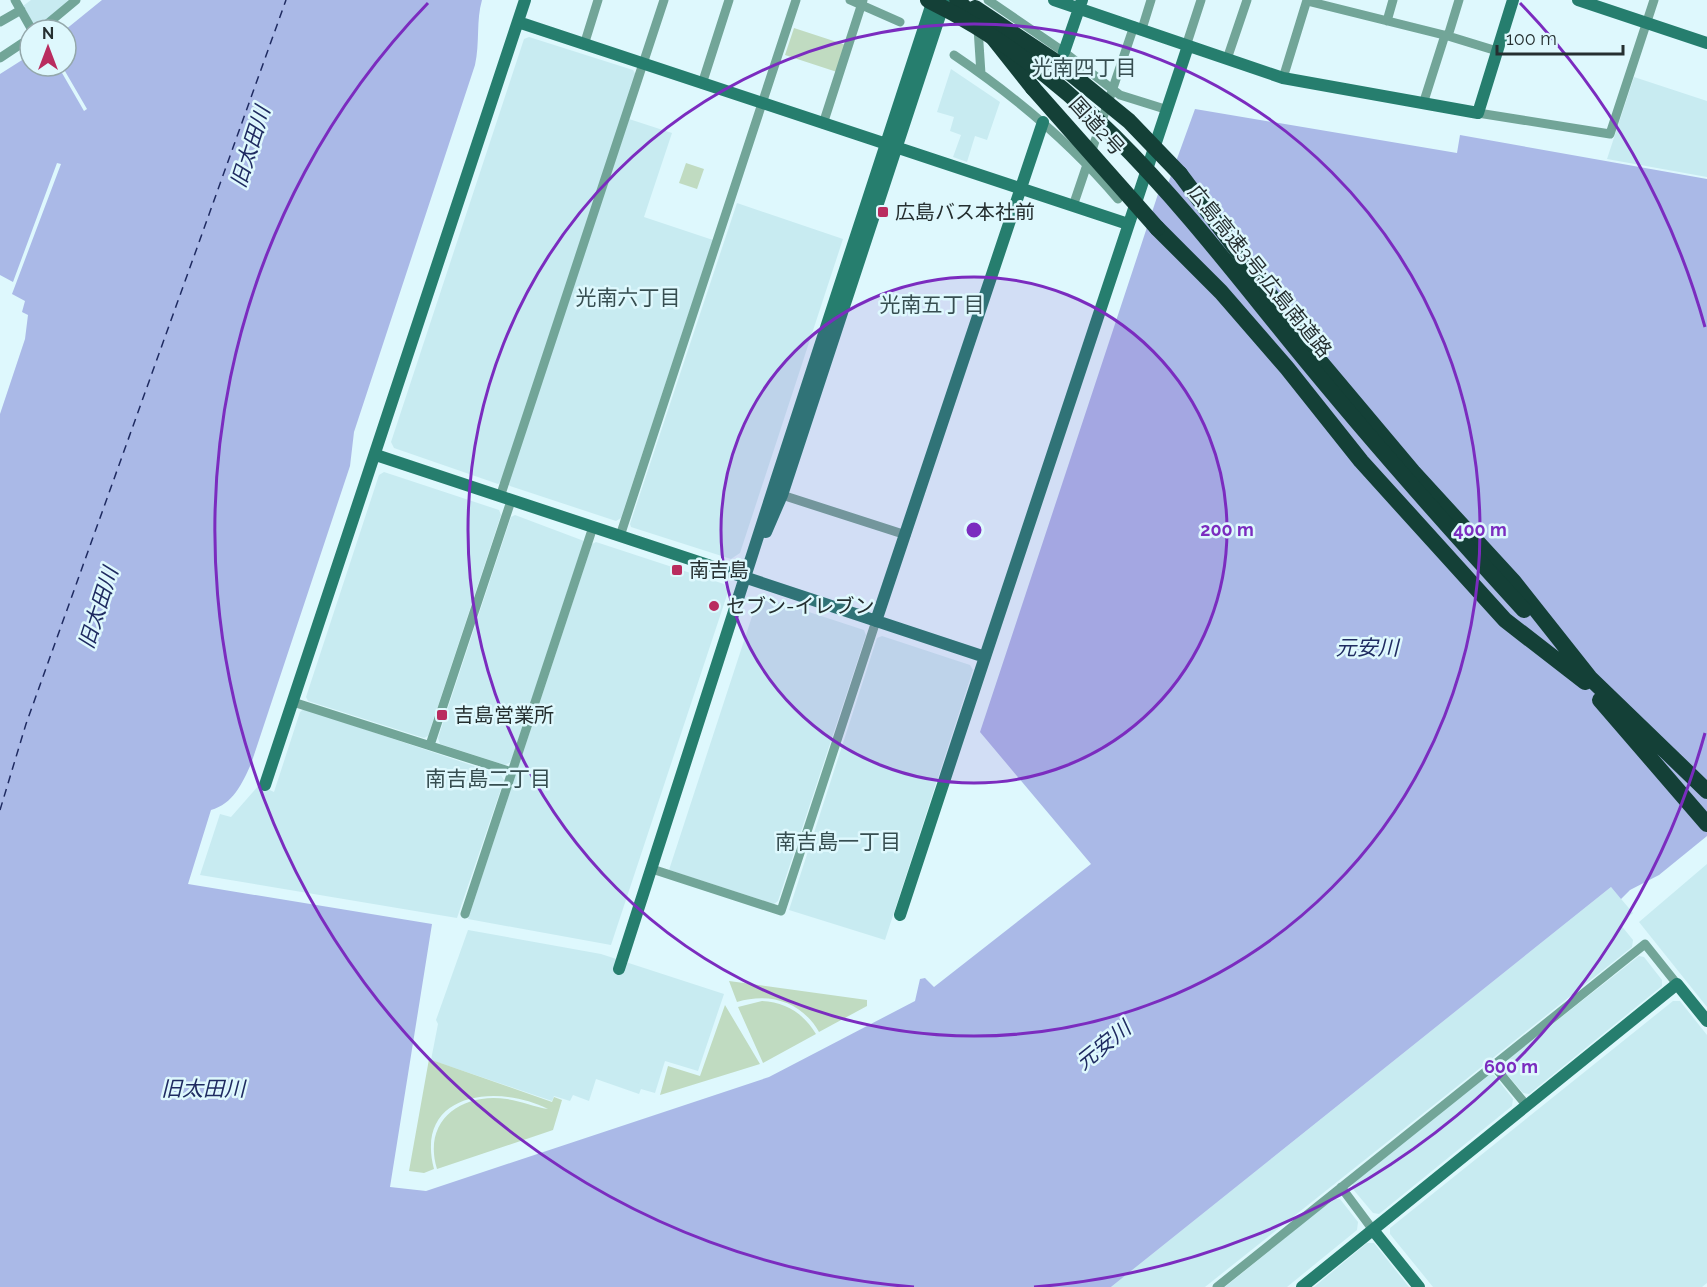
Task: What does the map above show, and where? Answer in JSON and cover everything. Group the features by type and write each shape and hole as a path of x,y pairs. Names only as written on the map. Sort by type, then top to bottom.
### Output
{"highway":[{"name":"広島高速3号;広島南道路","path":"928,0 1006,45 1049,77 1124,143 1191,218 1359,425 1588,680 1707,817"},
{"name":"国道2号","path":"957,0 983,7 1062,58 1180,174 1318,359 1413,472 1514,582 1588,680"},
{"name":"国道2号","path":"983,7 1033,88 1157,228 1221,292 1287,368 1361,460 1505,620 1588,680"},
{"name":"広島高速3号;広島南道路","path":"1588,680 1637,746 1707,825"},
{"path":"1588,680 1707,791"},
{"path":"1637,746 1707,834"}],"street":[{"path":"15,0 25,18"},
{"path":"54,18 76,0"},
{"path":"265,785 525,0"},
{"path":"584,45 598,0"},
{"path":"429,745 664,0"},
{"path":"702,84 729,0"},
{"path":"620,536 796,0"},
{"path":"850,0 862,2 900,22"},
{"path":"747,578 782,495 891,146 933,0"},
{"path":"619,969 747,578 770,493 891,146 945,0"},
{"path":"983,7 1007,0"},
{"path":"1054,0 1081,4 1138,28 1282,78 1610,134 1654,0"},
{"path":"1073,206 1112,90 1151,0"},
{"path":"900,915 1167,110 1201,0"},
{"path":"1227,59 1247,0"},
{"path":"1387,21 1393,0"},
{"path":"1424,104 1459,0"},
{"path":"1478,113 1513,0"},
{"path":"1578,0 1707,43"},
{"path":"1282,78 1307,1 1497,51"},
{"path":"823,124 862,2"},
{"path":"1062,58 1081,4"},
{"path":"983,7 1120,95 1167,110"},
{"path":"981,74 983,7"},
{"path":"0,22 21,10"},
{"path":"518,22 1128,224"},
{"path":"0,58 18,46"},
{"path":"954,55 1043,122 1089,164 1118,199"},
{"path":"652,869 781,911 1043,122"},
{"path":"376,455 986,657"},
{"path":"782,495 906,535"},
{"path":"465,914 593,527"},
{"path":"293,702 512,772"},
{"path":"1217,1287 1646,944 1707,1021"},
{"path":"1302,1287 1677,984"},
{"path":"1493,1065 1527,1106"},
{"path":"1341,1187 1419,1287"}],"shaded area":[{"path":"31,0 70,0 49,18 30,18 23,6"},
{"path":"529,37 633,70 636,75 501,482 498,484 394,448 391,442 524,39"},
{"path":"951,69 1000,102 987,140 975,136 967,162 953,157 961,135 950,131 954,117 937,112"},
{"path":"1634,77 1707,101 1707,177 1607,159"},
{"path":"629,119 672,133 644,217 713,240 621,518 616,521 508,484"},
{"path":"737,203 843,239 740,553 731,559 631,527 630,524"},
{"path":"384,472 499,510 501,515 428,736 424,738 308,701 306,697 379,475"},
{"path":"515,515 584,541 511,762 505,765 440,744 438,738 511,517"},
{"path":"596,542 724,584 728,592 611,945 468,919 592,544"},
{"path":"766,598 864,630 866,635 778,901 774,904 669,870 757,601"},
{"path":"882,636 970,665 973,670 885,940 789,910 877,638"},
{"path":"304,709 501,775 504,780 457,918 200,875 220,814 231,817 259,785 274,792 300,712"},
{"path":"1707,864 1707,1007 1639,922"},
{"path":"1611,887 1633,913 1620,924 1633,940 1632,947 1205,1287 1111,1287"},
{"path":"468,930 601,954 724,994 698,1071 665,1061 655,1093 641,1089 639,1094 596,1079 589,1101 573,1095 570,1101 554,1096 552,1101 431,1060 438,1024 436,1020"},
{"path":"1639,956 1644,957 1662,980 1662,986 1529,1094 1523,1093 1502,1069 1503,1063"},
{"path":"1673,1001 1680,1001 1707,1035 1707,1283 1702,1287 1433,1287 1390,1234 1390,1228"},
{"path":"1488,1074 1494,1075 1513,1099 1512,1106 1379,1214 1373,1213 1352,1188 1353,1182"},
{"path":"1333,1199 1340,1199 1358,1222 1357,1230 1287,1287 1225,1287"},
{"path":"1367,1243 1374,1243 1409,1287 1314,1287"}],"green space":[{"path":"794,28 846,45 837,72 785,55"},
{"path":"686,163 704,169 697,189 679,183"},
{"path":"729,981 867,1000 867,1006 819,1032 804,1013 784,1002 761,998 737,1002"},
{"path":"762,1001 794,1010 816,1034 763,1063 738,1007"},
{"path":"725,1005 760,1064 660,1095 668,1066 700,1076"},
{"path":"429,1059 552,1102 554,1097 562,1100 553,1130 437,1169 434,1152 435,1136 449,1113 461,1105 490,1098 507,1099 548,1109 527,1101 505,1097 484,1097 464,1101 448,1110 436,1124 431,1144 434,1169 424,1173 409,1171"}],"water":[{"name":"元安川","path":"102,0 482,0 475,65 354,432 350,466 251,764 231,798 211,810 188,884 432,924 390,1187 426,1191 769,1077 915,1001 920,979 925,978 934,987 1091,864 980,732 1159,191 1165,192 1195,109 1457,153 1460,135 1707,179 1707,836 1659,875 1630,890 1621,899 1611,887 1111,1287 0,1287 0,414 25,339 28,315 22,312 25,301 12,294 61,164 57,163 13,282 0,275 0,74 18,63 18,78 65,78 84,111 87,109 69,78 78,78 78,19"}],"ferry route":[{"path":"0,810 26,724 286,0"}],"place":[{"name":"広島バス本社前","path":"883,212"},
{"name":"南吉島","path":"677,570"},
{"name":"セブン-イレブン","path":"714,606"},
{"name":"吉島営業所","path":"442,715"}],"district":[{"name":"光南四丁目","path":"1084,67"},
{"name":"光南六丁目","path":"628,297"},
{"name":"光南五丁目","path":"932,304"},
{"name":"南吉島二丁目","path":"488,778"},
{"name":"南吉島一丁目","path":"838,841"}],"water label":[{"name":"旧太田川","path":"250,147"},
{"name":"旧太田川","path":"98,608"},
{"name":"旧太田川","path":"203,1088"}]}
